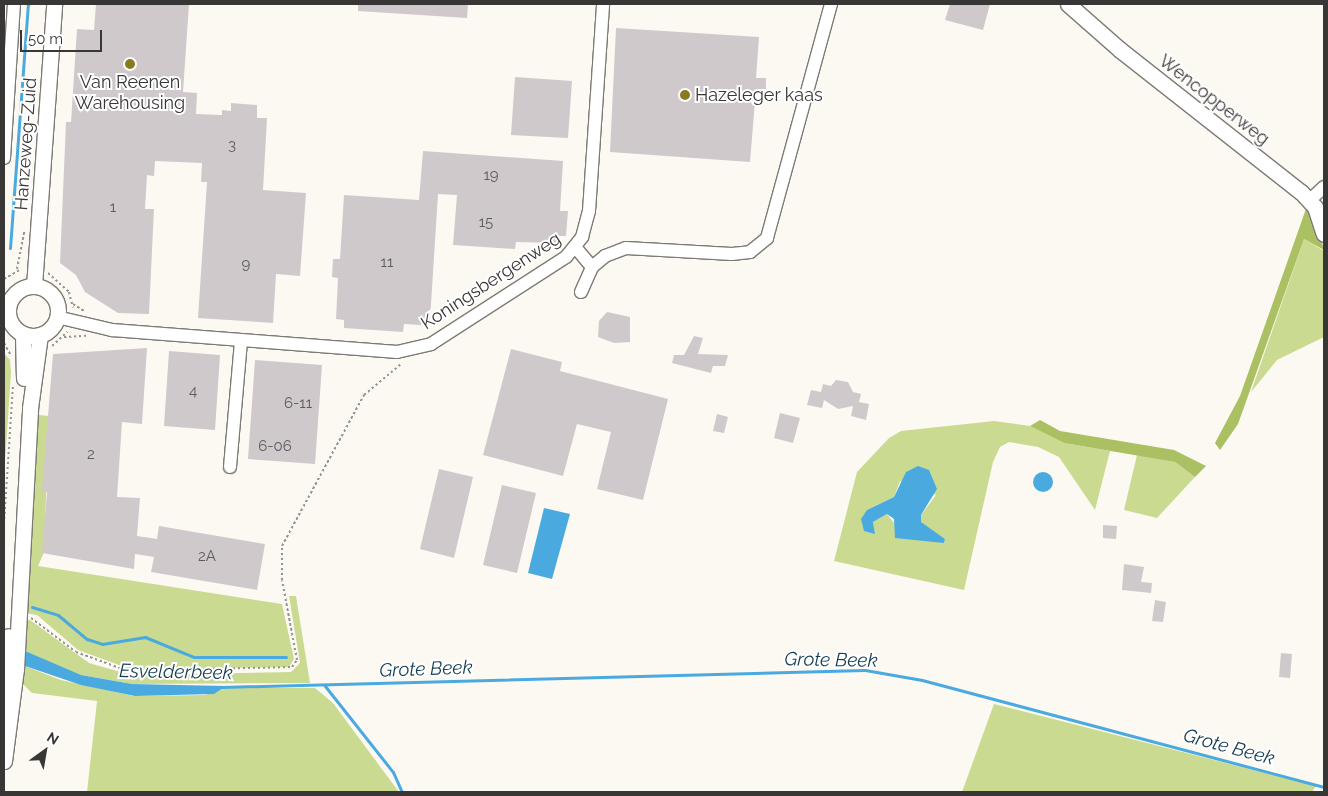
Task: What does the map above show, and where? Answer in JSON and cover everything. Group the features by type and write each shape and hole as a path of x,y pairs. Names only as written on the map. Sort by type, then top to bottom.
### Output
{"street":[{"path":"4,158 14,4"},
{"name":"Hanzeweg-Zuid","path":"34,286 54,4"},
{"name":"Koningsbergenweg","path":"57,317 112,330 397,352 418,348 555,264 576,248 588,218 603,4"},
{"path":"581,292 592,267 605,256 626,248 732,254 750,252 767,238 831,4"},
{"name":"Wencopperweg","path":"1068,4 1310,200 1324,234"},
{"path":"1310,200 1324,187"},
{"path":"576,248 592,267"},
{"path":"34,286 53,296 57,317 48,331 40,335 24,335 11,325 6,302 19,290 34,286"},
{"path":"4,761 13,636 23,408 24,335"},
{"path":"13,636 19,616 30,408 40,335"},
{"path":"230,467 241,340"},
{"path":"4,692 11,667"}],"path":[{"path":"4,278 17,269"},
{"path":"4,343 12,360"},
{"path":"19,616 34,619 76,652 128,671 292,667 297,660 282,580 282,546 364,395 402,363"},
{"path":"4,524 13,380"}],"green space":[{"path":"1307,206 1316,221 1324,250 1304,239 1238,424 1220,450 1215,443 1240,396"},
{"path":"1304,239 1324,251 1324,337 1277,360 1251,392"},
{"path":"4,353 10,360 11,372 4,478"},
{"path":"44,361 39,415 49,416 44,552 38,566 282,604 294,659 289,667 130,669 78,650 37,615 24,613 32,431"},
{"path":"1040,420 1060,431 1174,450 1206,466 1195,477 1175,462 1064,443 1030,426"},
{"path":"994,421 1030,426 1064,443 1110,451 1095,510 1059,457 1038,447 1009,442 1000,447 993,462 964,590 834,561 857,472 889,438 901,431","holes":["900,481 936,495 921,515 921,523 945,539 944,543 895,524 887,514 873,522 875,534 867,510 894,497"]},
{"path":"1137,455 1175,462 1195,477 1157,518 1124,510"},
{"path":"289,596 296,596 310,683 132,684 81,675 25,654 23,621 30,620 89,663 131,675 291,672 300,663"},
{"path":"22,665 61,680 134,696 205,695 225,688 315,688 333,703 399,792 87,792 97,701 32,693 21,682"},
{"path":"994,704 1316,786 1312,792 962,792"}],"water":[{"path":"918,466 929,470 937,489 921,515 921,522 945,539 944,543 895,538 894,519 887,514 873,522 875,534 864,531 861,519 867,510 894,497 906,472"},
{"path":"1043,472 1050,475 1053,482 1050,489 1043,492 1036,489 1033,482 1036,475"},
{"path":"544,508 570,514 552,579 528,573"},
{"name":"Esvelderbeek","path":"4,642 81,675 132,684 226,686 214,694 135,696 81,685 22,665"}],"building":[{"path":"96,4 189,4 183,92 197,93 196,114 222,115 222,110 231,111 231,103 257,105 257,118 267,118 263,190 306,193 300,276 276,274 273,323 198,318 207,182 201,182 202,163 155,161 154,176 147,175 145,209 154,209 149,314 118,313 85,292 76,275 60,263 66,122 71,122 77,29 94,30"},
{"path":"358,4 468,4 467,18 358,11"},
{"path":"950,4 990,4 983,30 945,20"},
{"path":"616,28 759,37 756,78 766,78 766,89 756,89 750,162 610,152"},
{"path":"515,77 572,81 568,138 511,135"},
{"path":"423,151 563,161 560,211 568,211 566,236 558,236 557,243 516,242 515,249 453,245 457,195 438,194 430,320 421,320 421,325 404,324 403,332 344,328 344,320 336,319 338,278 332,277 333,259 340,259 344,195 419,200"},
{"path":"607,312 630,317 630,342 614,343 598,337 599,321"},
{"path":"694,336 703,338 698,354 728,355 725,366 713,366 711,373 672,363 674,355 684,355"},
{"path":"147,348 142,424 122,422 117,497 140,498 137,536 157,539 159,526 265,544 257,590 151,572 154,557 135,554 134,569 42,553 47,492 42,491 53,354"},
{"path":"511,349 562,362 560,371 668,399 643,500 597,489 611,432 577,424 563,476 483,455"},
{"path":"169,351 220,355 215,430 164,426"},
{"path":"255,360 322,365 315,464 248,459"},
{"path":"836,380 848,382 853,392 861,394 859,402 869,404 866,420 851,416 853,406 838,409 824,400 822,408 807,405 811,390 821,392 823,384 831,386"},
{"path":"780,413 800,418 793,443 774,438"},
{"path":"717,414 728,417 724,433 713,431"},
{"path":"439,469 473,477 454,558 420,549"},
{"path":"502,485 536,493 517,573 483,565"},
{"path":"1103,525 1117,526 1116,539 1103,538"},
{"path":"1124,564 1144,567 1141,582 1152,583 1151,593 1122,590"},
{"path":"1155,600 1166,602 1163,622 1152,621"},
{"path":"1281,653 1292,654 1290,678 1279,677"}],"waterway":[{"path":"10,248 28,4"},
{"path":"32,607 58,615 87,639 102,644 145,637 194,657 286,657"},
{"name":"Grote Beek","path":"222,687 865,670 922,680 1324,787"},
{"path":"325,686 393,772 402,792"}],"place":[{"name":"Van Reenen Warehousing","path":"130,64"},
{"name":"Hazeleger kaas","path":"685,95"}]}
